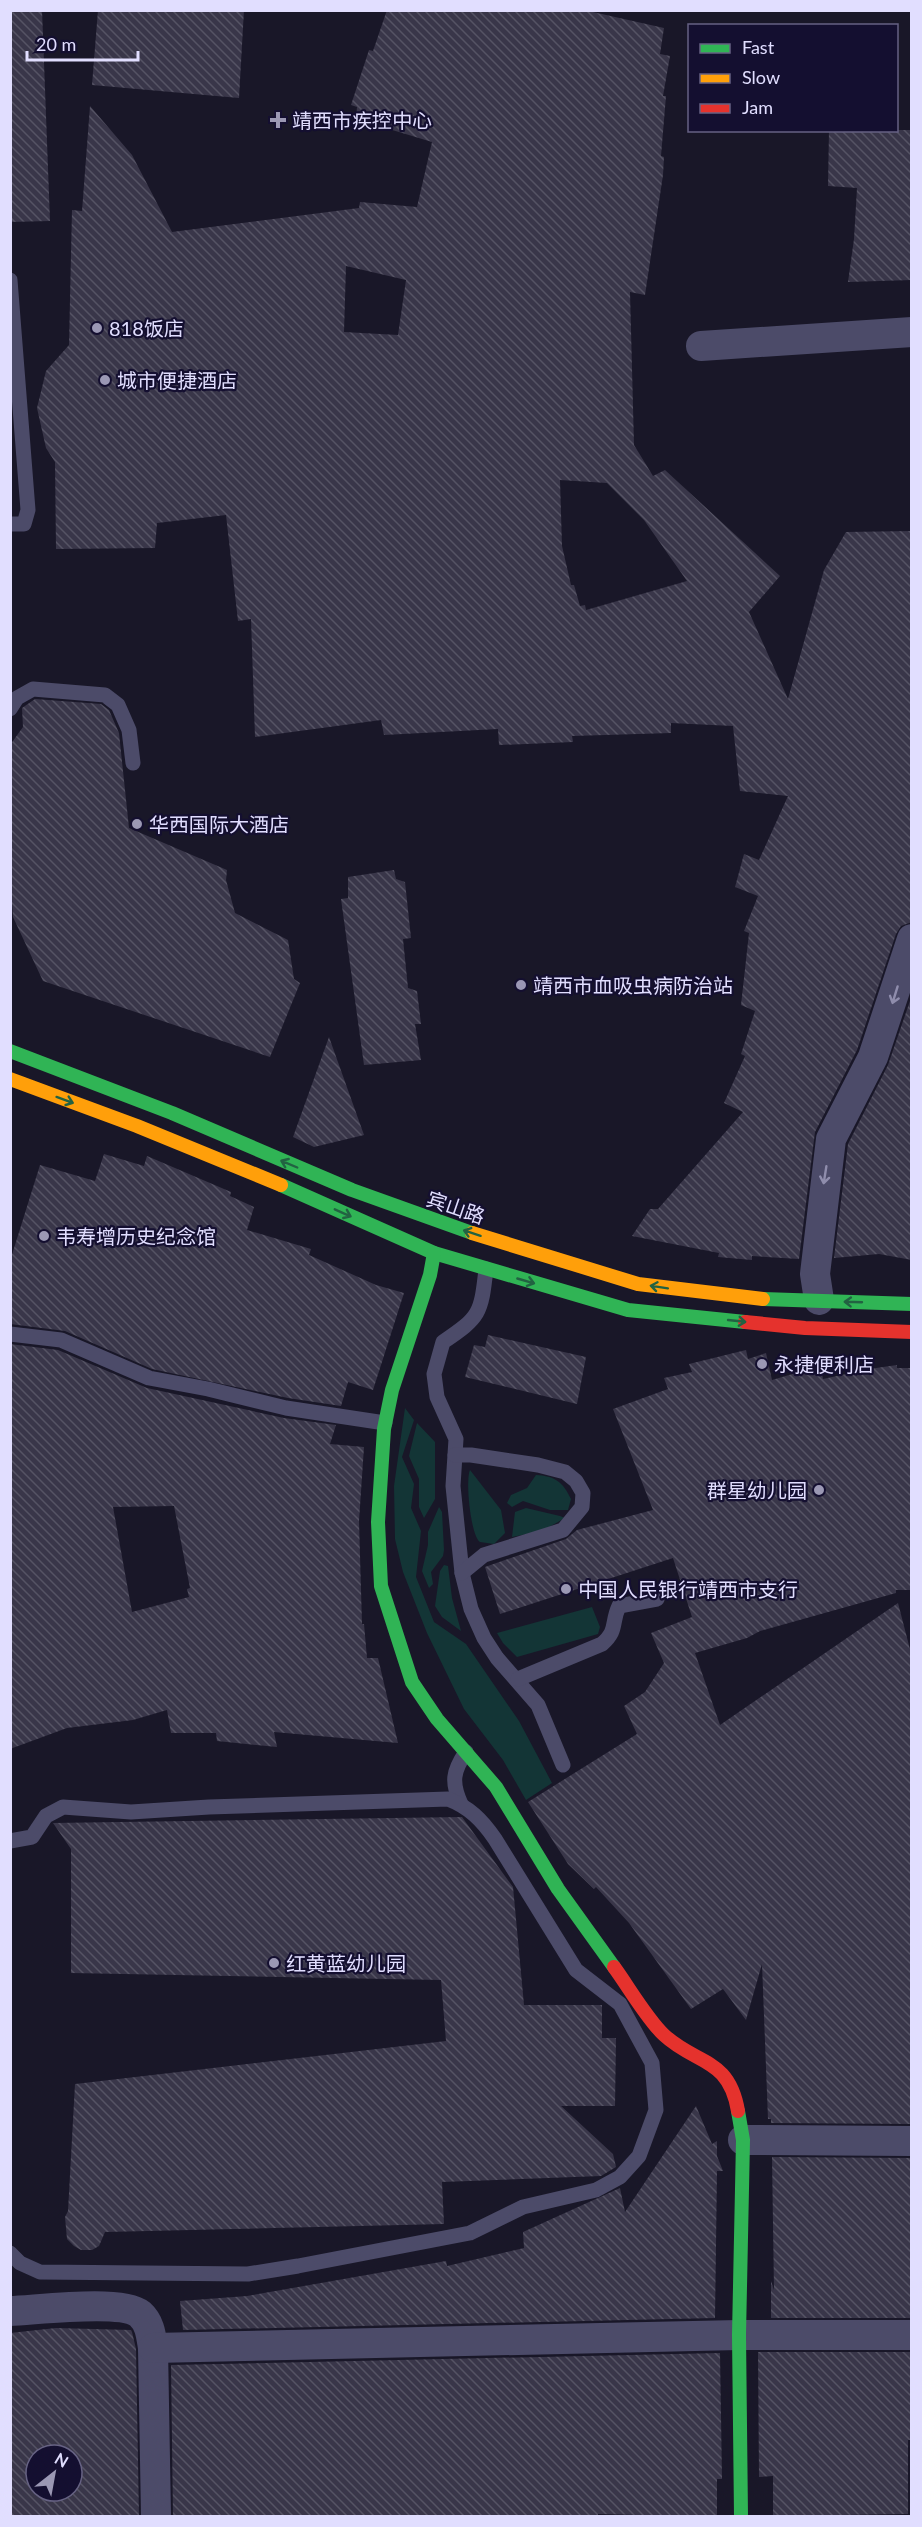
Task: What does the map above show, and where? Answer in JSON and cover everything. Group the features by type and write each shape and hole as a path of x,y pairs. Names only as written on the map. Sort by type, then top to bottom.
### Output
{"main road":[{"name":"宾山路","path":"10,1051 172,1113 352,1190 502,1243 638,1284 720,1297 912,1304"},
{"path":"10,1080 137,1126 268,1180 434,1253 628,1310 805,1328 912,1332"},
{"path":"434,1253 430,1275 392,1390 385,1423 378,1522 381,1586 412,1682 437,1719 496,1787 558,1889 664,2035 721,2070 736,2097 743,2140 740,2335 741,2517"}],"street":[{"path":"700,346 912,332"},
{"path":"819,1300 815,1274 831,1139 873,1058 912,939"},
{"path":"743,2140 912,2141"},
{"path":"10,2311 117,2306 141,2315 148,2325 153,2348 156,2517"},
{"path":"153,2348 740,2335 912,2335"}],"lane":[{"path":"10,280 28,510 24,524 10,524"},
{"path":"10,710 17,698 33,689 105,694 118,705 129,730 133,763"},
{"path":"486,1269 483,1296 477,1315 469,1325 443,1342 434,1374 437,1397 456,1439 453,1486 462,1573 471,1609 484,1638 497,1658 518,1679 538,1705 563,1765"},
{"path":"10,1334 61,1340 149,1378 208,1389 286,1408 385,1423"},
{"path":"455,1455 471,1455 538,1465 565,1472 576,1481 583,1493 582,1508 563,1530 483,1555 462,1573"},
{"path":"518,1679 602,1644 612,1635 615,1626 614,1616 619,1606 657,1599"},
{"path":"461,1804 453,1779 456,1767 466,1752"},
{"path":"10,1841 32,1837 46,1816 63,1807 131,1812 448,1799 461,1804 483,1821 576,1970 620,2004 652,2063 656,2110 639,2156 620,2176 596,2190 523,2207 470,2233 248,2274 40,2272 20,2263 10,2253"}],"green space":[{"path":"405,1408 414,1420 402,1457 414,1484 411,1508 421,1531 416,1577 434,1622 466,1644 519,1721 552,1783 526,1800 503,1760 464,1709 427,1633 403,1572 395,1539 394,1486"},
{"path":"417,1423 435,1442 435,1499 424,1518 419,1507 419,1479 409,1456"},
{"path":"470,1470 501,1510 505,1533 494,1544 480,1542 474,1530 469,1496"},
{"path":"536,1475 558,1481 565,1488 571,1499 568,1510 550,1510 523,1501 512,1507 507,1503 511,1495 527,1488"},
{"path":"439,1507 442,1512 444,1550 443,1556 431,1572 433,1584 429,1588 422,1571 428,1545 428,1532"},
{"path":"526,1508 565,1518 542,1531 512,1537 515,1512"},
{"path":"444,1565 448,1566 452,1598 461,1631 442,1617 435,1606 440,1571"},
{"path":"592,1607 600,1627 598,1634 517,1657 497,1633"}],"building":[{"path":"10,10 42,10 50,221 10,222"},
{"path":"98,10 244,10 239,98 92,85"},
{"path":"387,10 584,10 664,28 660,54 670,56 663,96 666,96 661,156 664,157 663,175 645,295 630,292 634,445 653,476 665,470 780,576 749,612 788,699 824,570 846,532 912,531 912,922 901,926 896,934 857,1050 815,1132 799,1259 752,1256 752,1260 718,1257 719,1253 632,1236 650,1209 658,1209 743,1112 724,1103 745,1056 741,1054 755,1011 741,1005 749,933 744,931 758,896 735,887 744,854 759,860 788,796 740,791 733,726 671,723 671,733 572,736 573,742 499,745 498,729 384,735 381,720 255,737 251,619 238,621 226,515 157,523 155,548 56,549 55,462 46,448 37,408 46,371 69,345 72,210 82,211 90,106 132,155 172,232 359,208 360,202 417,207 432,142 356,119 357,107 351,105 369,50 373,51","holes":["346,266 406,280 398,335 344,332","560,480 607,483 644,520 687,581 586,610 585,605 580,606 574,585 571,585 562,546"]},
{"path":"912,130 912,280 848,282 854,239 857,188 828,186 829,132"},
{"name":"华西国际大酒店","path":"35,699 101,704 109,710 119,733 129,828 227,870 226,880 235,913 288,940 294,979 300,983 270,1057 43,981 13,917 10,878 10,745 23,727 22,708"},
{"path":"394,870 396,879 405,882 411,938 403,939 408,988 417,991 421,1024 415,1024 421,1060 364,1065 341,899 348,898 348,877"},
{"path":"912,995 912,1260 879,1254 834,1258 848,1144 888,1065"},
{"path":"329,1037 364,1135 314,1147 293,1137"},
{"path":"104,1154 144,1166 147,1156 231,1192 230,1196 254,1207 247,1230 311,1249 309,1255 376,1285 404,1293 373,1390 348,1382 341,1406 288,1398 152,1369 65,1331 10,1324 10,1261 40,1165 95,1181"},
{"path":"488,1335 586,1357 577,1404 465,1377 474,1345 485,1347"},
{"path":"10,1344 58,1350 147,1388 284,1418 336,1425 330,1444 364,1447 359,1521 362,1624 364,1624 367,1658 378,1658 398,1743 274,1732 277,1747 217,1741 216,1733 171,1733 167,1710 133,1720 67,1728 10,1749","holes":["174,1506 190,1588 187,1589 189,1597 132,1612 113,1507"]},
{"path":"746,1350 748,1359 766,1353 772,1380 821,1369 823,1379 897,1365 897,1368 912,1368 912,1590 896,1590 896,1593 760,1631 747,1638 695,1653 720,1725 898,1603 912,1657 912,2124 771,2123 771,2119 768,2119 762,1964 746,2020 723,1989 691,2009 629,1923 596,1887 594,1889 568,1864 528,1802 637,1734 624,1706 645,1692 664,1663 651,1633 692,1617 673,1558 500,1614 485,1567 566,1539 577,1530 653,1510 613,1409 668,1389 664,1378 692,1372 689,1364"},
{"path":"462,1817 513,1887 524,2005 602,2005 602,2038 616,2038 615,2106 561,2106 613,2154 616,2167 601,2176 442,2182 444,2224 105,2232 99,2246 92,2250 81,2250 74,2246 67,2239 65,2217 68,2211 75,2084 446,2041 441,1980 71,1973 71,1849 53,1823"},
{"path":"696,2106 712,2144 717,2141 717,2156 723,2171 717,2171 715,2318 183,2330 180,2301 247,2296 446,2261 447,2266 524,2248 523,2232 620,2188 625,2212"},
{"path":"772,2157 911,2158 912,2318 771,2318 771,2281 774,2290"},
{"path":"56,2328 131,2330 136,2349 139,2517 10,2517 10,2333"},
{"path":"758,2352 912,2352 912,2440 908,2440 908,2514 773,2516 773,2476 759,2477"},
{"path":"720,2353 722,2479 717,2479 717,2517 598,2514 598,2517 173,2517 171,2365"}],"traffic: fast":[{"path":"10,1051 172,1113 352,1190 472,1233"},
{"path":"281,1185 434,1253 628,1310 745,1322"},
{"path":"434,1253 430,1275 392,1390 384,1429 378,1522 381,1586 412,1682 437,1719 496,1787 558,1889 614,1967"},
{"path":"763,1299 912,1304"},
{"path":"738,2111 743,2140 739,2335 741,2516"}],"traffic: slow":[{"path":"10,1079 137,1126 281,1185"},
{"path":"472,1233 638,1284 763,1299"}],"traffic: jam":[{"path":"745,1322 805,1328 912,1332"},
{"path":"614,1967 644,2011 664,2035 719,2071 734,2093 738,2111"}],"place":[{"name":"靖西市疾控中心","path":"278,120"},
{"name":"818饭店","path":"97,328"},
{"name":"城市便捷酒店","path":"105,380"},
{"name":"华西国际大酒店","path":"137,824"},
{"name":"靖西市血吸虫病防治站","path":"521,985"},
{"name":"韦寿增历史纪念馆","path":"44,1236"},
{"name":"永捷便利店","path":"762,1364"},
{"name":"群星幼儿园","path":"819,1490"},
{"name":"中国人民银行靖西市支行","path":"566,1589"},
{"name":"红黄蓝幼儿园","path":"274,1963"}]}
